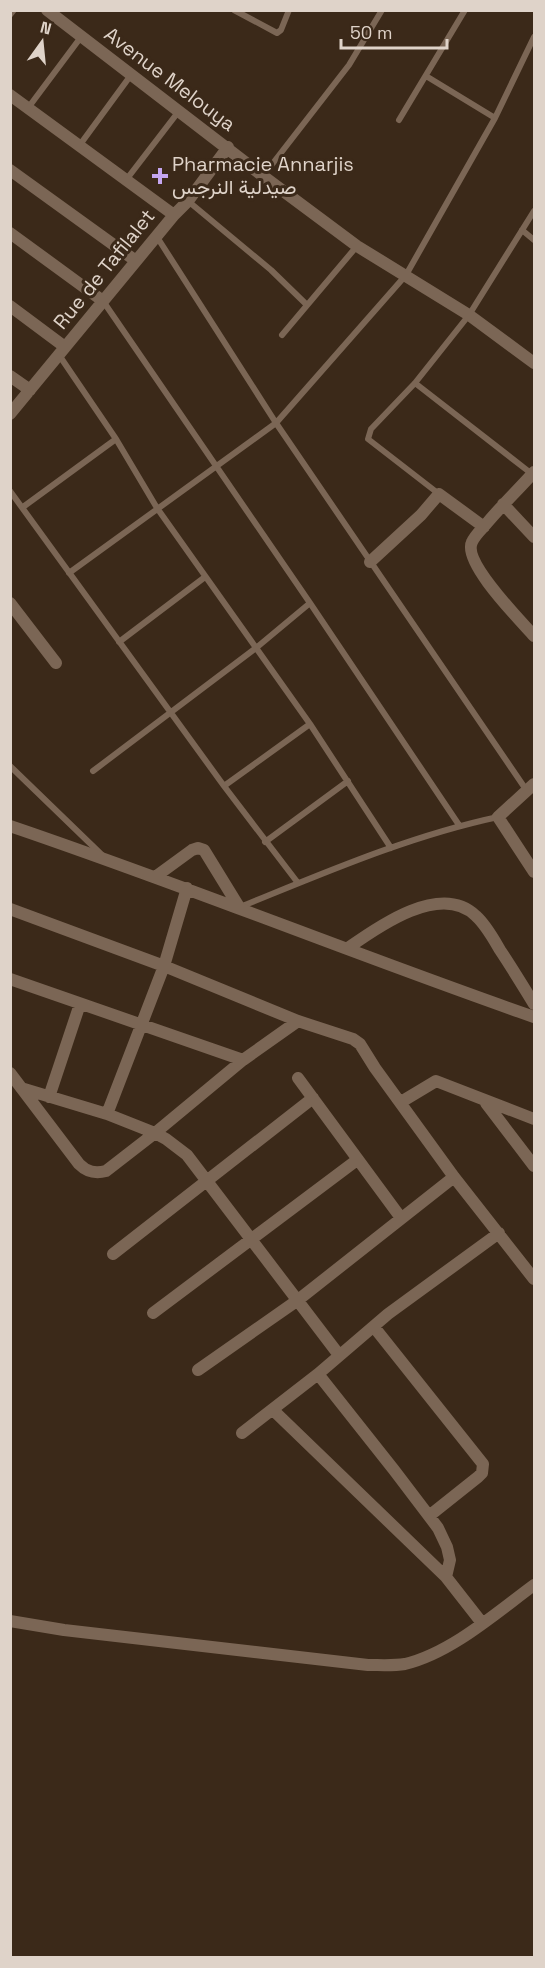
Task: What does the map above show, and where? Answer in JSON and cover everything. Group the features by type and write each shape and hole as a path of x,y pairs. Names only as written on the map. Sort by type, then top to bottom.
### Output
{"street":[{"name":"Avenue Melouya","path":"47,10 357,246 469,315 534,363"},
{"path":"10,95 174,215"},
{"name":"Rue de Tafilalet","path":"10,414 188,201 228,147"},
{"path":"11,172 136,261"},
{"path":"10,233 103,301"},
{"path":"10,306 62,351"},
{"path":"10,376 30,390"},
{"path":"533,473 503,504 472,541 471,547 473,561 481,574 534,636"},
{"path":"370,562 421,515 439,494 484,527"},
{"path":"503,504 534,537"},
{"path":"10,603 56,663"},
{"path":"531,788 498,817 534,872"},
{"path":"10,826 105,858 445,986 534,1017"},
{"path":"155,877 192,850 198,848 204,850 239,907"},
{"path":"107,1114 164,966 187,888"},
{"path":"348,948 384,923 410,911 447,902 463,907 476,915 487,928 534,1004"},
{"path":"10,909 164,966 298,1021 353,1039 360,1044 454,1177 534,1279"},
{"path":"10,979 243,1060"},
{"path":"49,1096 80,1004"},
{"path":"10,1072 85,1170 98,1173 106,1171 243,1060 298,1021"},
{"path":"298,1078 401,1218"},
{"path":"401,1102 436,1082 534,1119"},
{"path":"21,1088 107,1114 155,1133 187,1155 339,1355"},
{"path":"113,1254 313,1098"},
{"path":"486,1102 532,1160"},
{"path":"153,1313 357,1160"},
{"path":"198,1370 298,1300 454,1177"},
{"path":"242,1433 318,1374 388,1314 498,1233"},
{"path":"374,1327 483,1464 482,1473 478,1477 429,1516"},
{"path":"318,1374 429,1516 447,1547 450,1560 446,1577"},
{"path":"273,1410 446,1577 482,1623"},
{"path":"10,1621 64,1630 368,1665 402,1664 428,1657 482,1623 534,1585"}],"lane":[{"path":"10,15 14,10"},
{"path":"234,10 277,33 289,10"},
{"path":"263,176 349,65 382,10"},
{"path":"399,120 465,10"},
{"path":"28,108 81,36"},
{"path":"69,573 276,423 406,275 495,118 534,37"},
{"path":"79,146 132,75"},
{"path":"426,76 495,118"},
{"path":"126,180 179,110"},
{"path":"188,201 271,270 307,305"},
{"path":"439,494 367,437 371,429 415,382 469,315 534,211"},
{"path":"522,230 534,240"},
{"path":"157,236 276,423 370,562 531,788"},
{"path":"282,335 357,246"},
{"path":"103,301 459,825"},
{"path":"62,351 156,508 310,724 391,848"},
{"path":"415,382 533,473"},
{"path":"23,507 116,439"},
{"path":"10,491 298,884"},
{"path":"119,642 205,577"},
{"path":"93,771 256,648 310,603"},
{"path":"224,786 310,724"},
{"path":"10,765 105,858"},
{"path":"265,842 348,781"},
{"path":"239,907 391,848 459,825 498,817"}],"place":[{"name":"Pharmacie Annarjis صيدلية النرجس","path":"160,176"}]}
